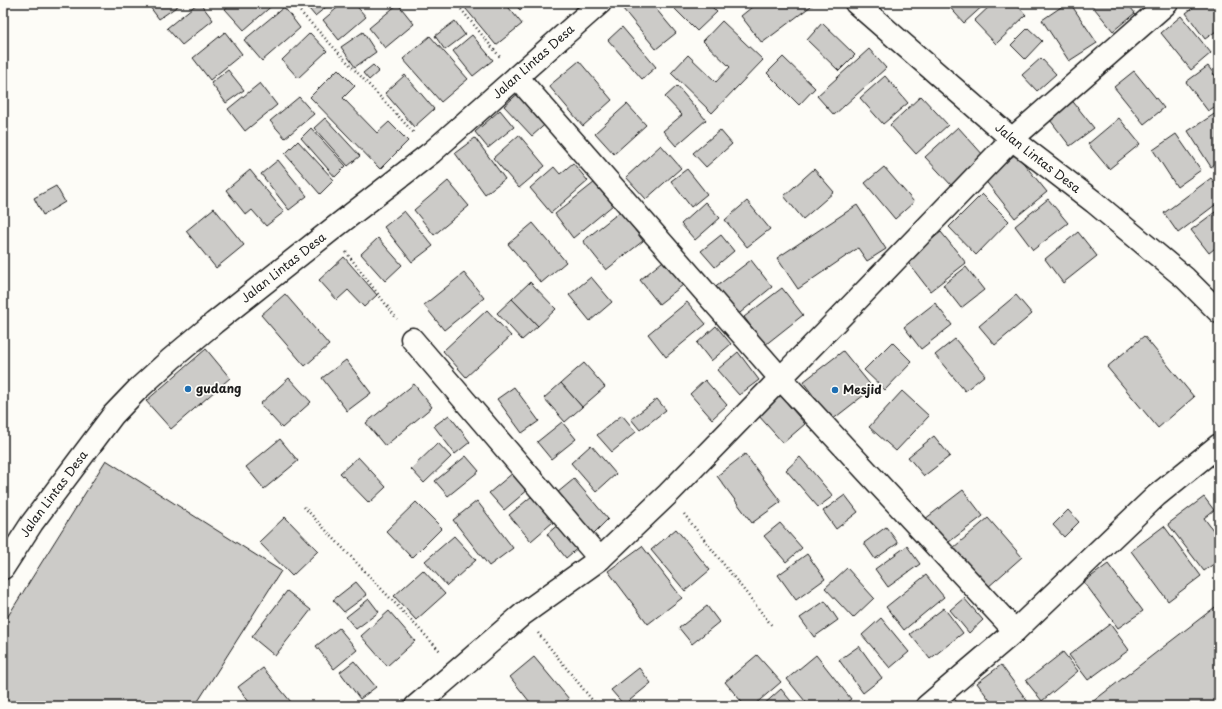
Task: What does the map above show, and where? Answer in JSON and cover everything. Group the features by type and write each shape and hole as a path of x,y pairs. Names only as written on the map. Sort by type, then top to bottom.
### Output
{"street":[{"name":"Jalan Lintas Desa","path":"3,568 32,523 113,414 137,390 214,322 432,152 600,3"},
{"name":"Jalan Lintas Desa","path":"856,3 1012,139 1094,202 1185,278 1219,312"},
{"path":"416,706 523,614 600,559 668,494 781,379 1012,139 1167,3"},
{"path":"517,77 781,379 1015,631"},
{"path":"412,338 600,559"},
{"path":"927,706 1015,631 1156,496 1219,444"}],"path":[{"path":"292,3 432,152"},
{"path":"456,3 517,77"},
{"path":"330,231 412,338"},
{"path":"668,494 773,627"},
{"path":"304,507 458,670"},
{"path":"523,614 597,706"}],"building":[{"path":"147,3 182,3 159,19"},
{"path":"198,3 200,3 213,20 182,45 167,28"},
{"path":"232,3 275,3 244,30 225,9"},
{"path":"304,3 331,3 315,16"},
{"path":"343,3 354,3 366,17 339,40 323,20"},
{"path":"461,3 505,3 522,24 496,45"},
{"path":"514,3 529,3 520,10"},
{"path":"618,3 651,3 676,33 656,49"},
{"path":"669,3 708,3 717,12 697,31"},
{"path":"757,3 815,3 762,43 741,16"},
{"path":"946,3 986,3 964,23"},
{"path":"993,3 1015,3 1026,15 996,44 974,21"},
{"path":"1067,3 1070,3 1097,43 1069,61 1042,20"},
{"path":"1090,3 1127,3 1135,13 1113,31"},
{"path":"1199,3 1219,3 1219,29 1205,39 1186,13"},
{"path":"398,4 414,24 385,48 369,28"},
{"path":"284,7 300,28 262,61 244,40"},
{"path":"1181,16 1211,53 1191,70 1161,33"},
{"path":"455,21 465,35 445,50 435,36"},
{"path":"722,21 763,60 712,113 671,73 688,55 716,82 730,67 703,41"},
{"path":"822,23 855,55 839,71 807,40"},
{"path":"622,27 656,67 642,79 608,40"},
{"path":"1028,28 1042,41 1025,59 1011,45"},
{"path":"225,32 242,54 210,80 193,58"},
{"path":"363,32 376,52 355,67 341,47"},
{"path":"310,33 327,51 298,78 282,60"},
{"path":"472,35 493,60 473,76 453,51"},
{"path":"430,36 468,79 441,102 403,59"},
{"path":"869,49 886,68 834,115 817,96"},
{"path":"783,57 815,88 799,105 767,73"},
{"path":"1041,58 1056,74 1037,91 1022,75"},
{"path":"579,61 612,100 583,126 549,86"},
{"path":"373,65 379,71 369,80 363,73"},
{"path":"1208,66 1219,81 1219,104 1208,111 1186,82"},
{"path":"338,69 355,86 343,98 377,133 389,122 408,141 380,169 310,97"},
{"path":"228,70 244,90 226,103 211,83"},
{"path":"1134,71 1164,108 1144,124 1114,87"},
{"path":"405,75 434,109 414,127 385,93"},
{"path":"885,76 908,103 883,124 860,98"},
{"path":"260,83 277,105 245,131 228,109"},
{"path":"677,86 706,120 676,146 663,131 682,115 665,97"},
{"path":"522,90 550,120 532,136 504,106"},
{"path":"921,96 948,125 916,154 890,125"},
{"path":"299,97 314,114 285,138 270,121"},
{"path":"1070,98 1094,128 1070,146 1047,116"},
{"path":"627,104 646,125 614,154 595,133"},
{"path":"500,110 514,127 488,148 475,132"},
{"path":"1219,111 1219,161 1211,167 1188,131"},
{"path":"325,118 360,156 348,166 314,128"},
{"path":"1119,118 1140,144 1109,169 1088,144"},
{"path":"958,127 984,156 952,186 925,157"},
{"path":"311,128 346,166 335,177 301,138"},
{"path":"720,130 732,144 706,167 693,153"},
{"path":"1176,134 1201,170 1177,187 1153,150"},
{"path":"519,135 545,166 519,188 493,158"},
{"path":"475,138 505,179 485,194 455,153"},
{"path":"298,141 334,180 320,194 285,154"},
{"path":"661,145 681,168 646,199 626,177"},
{"path":"1016,154 1047,192 1015,218 984,179"},
{"path":"278,160 307,196 289,210 261,174"},
{"path":"573,163 588,181 551,213 530,188 554,167 560,174"},
{"path":"884,167 914,202 895,219 865,183"},
{"path":"687,169 707,194 691,207 671,181"},
{"path":"814,169 834,192 803,219 784,196"},
{"path":"250,170 284,212 266,226 252,210 246,215 226,190"},
{"path":"1211,178 1219,188 1219,202 1178,233 1164,213"},
{"path":"448,181 469,206 434,235 414,210"},
{"path":"595,182 613,205 573,238 555,214"},
{"path":"56,186 65,202 43,215 34,198"},
{"path":"982,194 1009,221 976,255 949,227"},
{"path":"1048,199 1068,223 1033,250 1015,226"},
{"path":"747,201 770,229 747,247 725,220"},
{"path":"705,202 720,218 695,240 681,224"},
{"path":"857,205 886,249 867,261 858,248 798,289 777,258"},
{"path":"214,208 244,245 216,268 186,231"},
{"path":"1219,209 1219,245 1209,253 1191,230"},
{"path":"404,211 433,246 412,262 384,227"},
{"path":"621,211 643,241 606,270 583,241"},
{"path":"533,223 566,262 541,283 508,244"},
{"path":"941,232 966,263 930,291 906,260"},
{"path":"1078,232 1097,256 1063,283 1045,259"},
{"path":"721,235 734,251 715,267 701,251"},
{"path":"378,238 402,265 385,281 361,254"},
{"path":"344,257 377,295 364,307 348,290 337,300 319,280"},
{"path":"668,257 688,281 659,304 640,280"},
{"path":"751,260 772,287 735,317 713,289"},
{"path":"966,267 984,290 961,308 943,285"},
{"path":"464,273 484,298 444,330 424,305"},
{"path":"591,277 612,302 590,321 569,295"},
{"path":"530,282 556,309 538,326 512,299"},
{"path":"782,288 803,315 765,345 744,317"},
{"path":"285,294 329,345 305,366 261,315"},
{"path":"1016,295 1032,314 995,345 979,326"},
{"path":"512,299 538,326 522,340 497,313"},
{"path":"687,302 706,324 666,357 648,334"},
{"path":"935,303 952,325 921,349 904,327"},
{"path":"487,310 511,336 466,377 443,351"},
{"path":"716,326 731,344 711,361 697,343"},
{"path":"1144,336 1194,397 1158,428 1107,367"},
{"path":"955,339 985,375 965,391 935,355"},
{"path":"892,342 912,362 885,390 864,370"},
{"name":"gudang","path":"206,349 230,378 171,429 146,401"},
{"path":"843,351 873,388 832,420 803,382"},
{"path":"738,352 759,380 739,395 717,370"},
{"path":"346,360 371,393 347,411 322,378"},
{"path":"584,363 605,387 582,407 561,383"},
{"path":"289,378 311,402 282,428 260,404"},
{"path":"705,380 727,405 712,419 690,394"},
{"path":"561,383 582,407 565,422 544,398"},
{"path":"414,384 432,407 385,446 366,423"},
{"path":"514,387 539,421 522,433 497,399"},
{"path":"902,391 929,416 896,451 869,427"},
{"path":"780,395 805,424 783,443 758,415"},
{"path":"657,399 666,410 640,430 631,419"},
{"path":"449,415 470,442 455,454 434,426"},
{"path":"622,415 636,432 612,452 597,435"},
{"path":"562,422 576,439 551,459 537,442"},
{"path":"934,436 950,456 924,476 908,457"},
{"path":"280,439 298,461 264,489 246,467"},
{"path":"438,443 451,457 424,483 411,469"},
{"path":"591,445 616,474 596,492 571,463"},
{"path":"745,454 781,502 752,523 717,476"},
{"path":"466,456 479,471 448,496 435,481"},
{"path":"358,457 386,487 369,503 340,473"},
{"path":"800,457 833,496 818,507 786,470"},
{"path":"106,460 281,571 195,706 3,706 3,624"},
{"path":"514,472 529,489 504,510 489,493"},
{"path":"574,479 608,519 593,534 557,493"},
{"path":"963,490 983,516 945,545 925,519"},
{"path":"845,495 858,512 836,529 823,511"},
{"path":"532,496 553,522 531,541 509,515"},
{"path":"1204,497 1214,510 1204,518 1219,538 1219,560 1204,571 1168,524"},
{"path":"477,501 513,548 489,566 453,520"},
{"path":"416,502 442,528 412,558 386,531"},
{"path":"1068,510 1079,522 1064,537 1053,525"},
{"path":"285,517 318,551 292,576 259,542"},
{"path":"988,518 1022,557 987,588 953,548"},
{"path":"560,523 579,547 566,558 547,534"},
{"path":"780,523 802,548 786,562 764,536"},
{"path":"1164,526 1201,576 1168,601 1131,551"},
{"path":"886,527 898,543 875,559 864,543"},
{"path":"676,529 710,570 685,591 651,550"},
{"path":"454,536 476,560 447,586 425,561"},
{"path":"642,546 682,598 648,624 608,571"},
{"path":"907,546 920,564 888,587 875,569"},
{"path":"807,554 825,579 796,600 778,575"},
{"path":"1108,564 1143,611 1118,628 1084,582"},
{"path":"847,568 874,598 853,618 825,588"},
{"path":"423,570 445,594 416,620 394,596"},
{"path":"926,575 944,597 904,630 886,607"},
{"path":"356,582 367,595 344,612 333,600"},
{"path":"287,591 311,610 275,656 252,637"},
{"path":"964,598 983,620 969,633 950,610"},
{"path":"369,599 379,612 356,629 346,617"},
{"path":"825,601 838,620 814,637 800,618"},
{"path":"1219,604 1219,706 1087,706"},
{"path":"707,606 719,622 692,644 679,628"},
{"path":"944,608 963,633 930,659 910,634"},
{"path":"389,611 415,641 387,666 361,636"},
{"path":"881,618 909,652 890,668 862,635"},
{"path":"1110,624 1129,650 1088,680 1069,655"},
{"path":"339,628 357,650 334,669 316,646"},
{"path":"859,646 882,678 863,693 839,660"},
{"path":"1063,652 1078,671 1042,701 1026,681"},
{"path":"757,655 781,682 753,706 745,706 725,682"},
{"path":"816,655 851,699 842,706 809,706 787,679"},
{"path":"534,657 569,699 560,706 533,706 510,677"},
{"path":"354,661 376,687 360,699 340,672"},
{"path":"1001,665 1031,706 994,706 977,683"},
{"path":"263,668 291,702 286,706 252,706 238,687"},
{"path":"639,668 651,683 624,705 611,690"},
{"path":"781,689 795,706 762,706"},
{"path":"953,697 960,706 941,706"}],"place":[{"name":"gudang","path":"188,389"},
{"name":"Mesjid","path":"835,390"}]}
